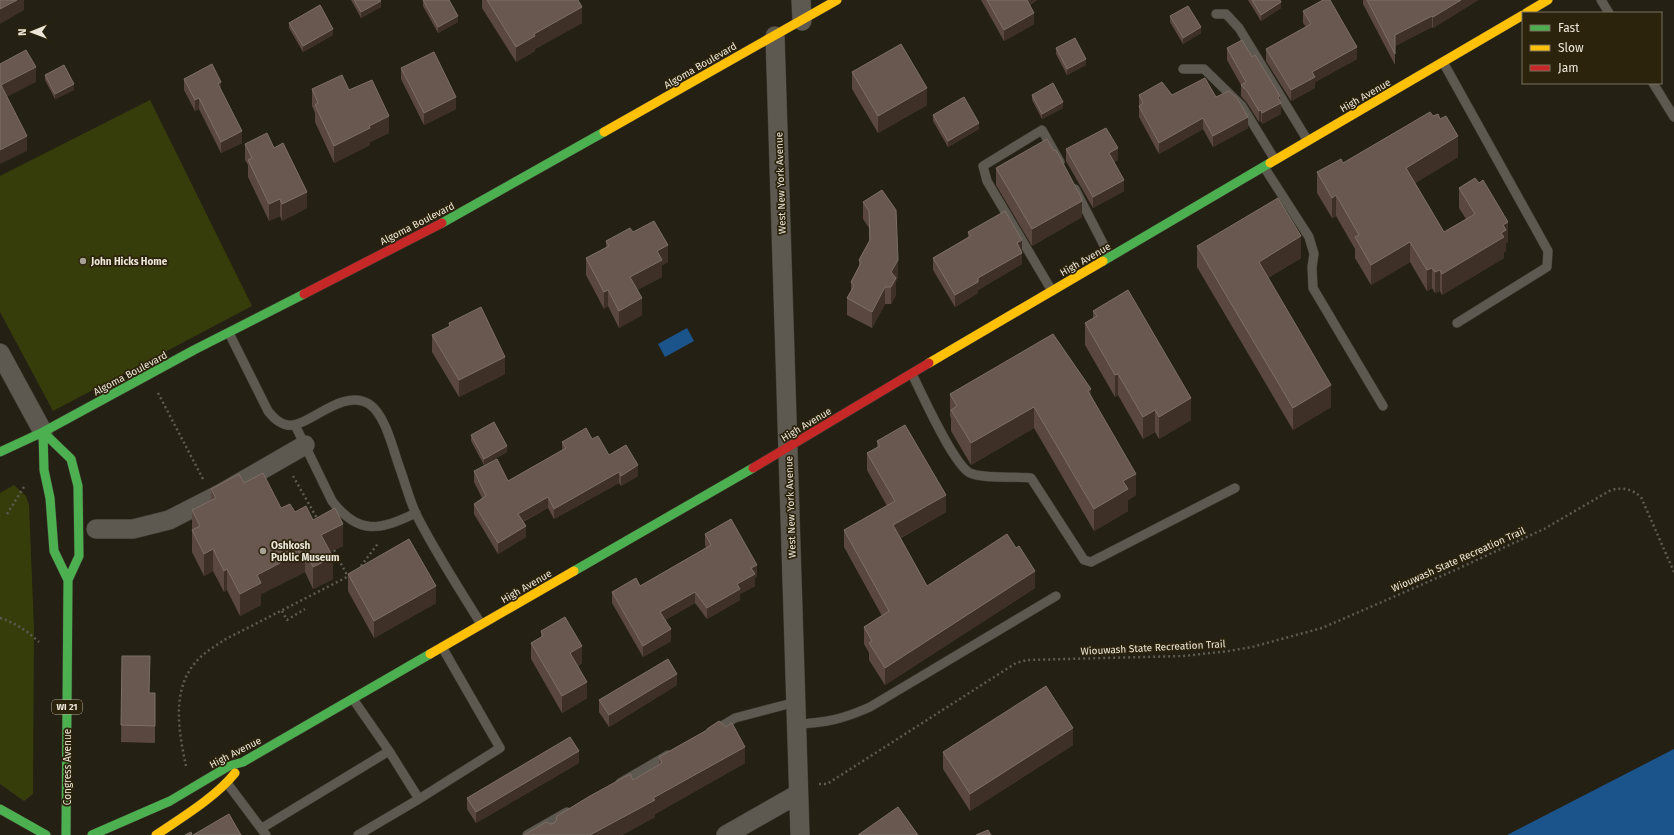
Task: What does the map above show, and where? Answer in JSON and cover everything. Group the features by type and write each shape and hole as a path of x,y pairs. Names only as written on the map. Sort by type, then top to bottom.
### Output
{"main road":[{"name":"Algoma Boulevard","path":"0,452 43,432 229,333 466,211 837,0"},
{"path":"1528,12 1548,0"},
{"name":"High Avenue","path":"92,835 170,801 218,772 229,766 243,762 353,699 788,448 1264,166 1522,16"},
{"name":"Congress Avenue","path":"43,432 44,470 50,498 54,551 68,580"},
{"name":"Congress Avenue","path":"43,432 71,459 78,486 79,556 68,580 66,835"},
{"path":"156,835 180,819 227,783 243,762"},
{"path":"0,809 46,835"}],"street":[{"path":"801,0 802,21"},
{"name":"West New York Avenue","path":"775,36 800,835"},
{"name":"Congress Avenue","path":"0,353 43,432"},
{"path":"96,529 133,529 169,520 186,512 305,445"},
{"path":"726,835 798,789"}],"lane":[{"path":"1601,0 1608,12"},
{"path":"1216,14 1226,14 1239,28 1308,141"},
{"path":"1443,62 1548,251 1547,267 1457,323"},
{"path":"1183,69 1204,69 1217,80 1242,106 1275,160"},
{"path":"1654,84 1674,117"},
{"path":"1052,291 987,181 983,166 1042,130 1065,170"},
{"path":"1264,166 1308,237 1314,254 1312,268 1313,288 1383,406"},
{"path":"1072,184 1110,257"},
{"path":"229,333 268,411 276,420 287,425 294,425 341,402 353,401 369,404 378,412 416,513 481,624"},
{"path":"912,374 955,457 970,473 986,476 1031,478 1084,560 1091,562 1236,488"},
{"path":"294,425 332,501 340,511 359,524 373,527 385,526 416,513"},
{"path":"796,724 822,723 850,716 870,707 1056,596"},
{"path":"358,835 500,748 442,647"},
{"path":"353,699 389,751 419,799"},
{"path":"708,734 735,718 796,702"},
{"path":"218,772 264,831 389,751"},
{"path":"613,787 674,752"},
{"path":"527,835 572,810"},
{"path":"545,825 551,835"}],"path":[{"path":"149,375 205,483"},
{"path":"269,466 294,476 319,522"},
{"path":"7,514 24,487"},
{"name":"Wiouwash State Recreation Trail","path":"798,789 827,784 1016,663 1027,660 1183,656 1229,651 1252,647 1322,628 1453,571 1544,528 1611,490 1620,488 1627,489 1635,492 1641,497 1674,572"},
{"path":"187,772 180,737 180,695 188,672 195,662 210,650 354,574 369,556 380,539 385,526"},
{"path":"334,550 348,577"},
{"path":"282,611 287,620 305,609"},
{"path":"0,618 21,627 39,642"}],"green space":[{"path":"150,100 252,306 53,411 0,312 0,176"},
{"path":"14,485 26,496 29,505 34,628 33,794 24,801 0,784 0,493"}],"water":[{"path":"687,328 694,341 665,357 658,344"},
{"path":"1674,749 1674,835 1507,835"}],"building":[{"path":"0,0 17,0 0,9"},
{"path":"354,0 380,0 381,1 361,12"},
{"path":"423,0 449,0 458,16 438,27"},
{"path":"487,0 578,0 582,7 534,34 535,36 516,47"},
{"path":"987,0 1027,0 1034,13 1004,30"},
{"path":"1252,0 1280,0 1281,2 1261,15"},
{"path":"1323,0 1330,0 1357,47 1312,72 1315,77 1291,90 1266,49 1311,24 1303,11"},
{"path":"1367,0 1461,0 1433,17 1432,16 1395,35 1395,54"},
{"path":"320,5 333,29 303,46 289,23"},
{"path":"1188,6 1201,27 1183,38 1170,16"},
{"path":"1075,38 1086,59 1067,69 1056,48"},
{"path":"1242,40 1252,57 1255,55 1280,96 1278,97 1281,103 1262,113 1241,85 1246,82 1227,48"},
{"path":"901,44 927,88 878,116 852,72"},
{"path":"26,50 36,67 1,85 27,136 0,150 0,64"},
{"path":"434,52 456,97 424,113 401,68"},
{"path":"212,64 221,82 218,84 242,131 221,142 199,98 195,100 184,79"},
{"path":"64,65 74,84 55,94 45,75"},
{"path":"342,75 349,90 372,80 389,116 369,126 370,128 334,146 315,105 318,103 312,89"},
{"path":"1205,78 1216,97 1229,91 1237,98 1248,117 1213,136 1203,118 1159,143 1139,106 1143,103 1139,95 1162,82 1172,95"},
{"path":"1053,83 1063,102 1042,114 1032,95"},
{"path":"964,97 979,123 948,141 933,115"},
{"path":"1430,112 1433,116 1438,114 1440,119 1446,116 1458,136 1406,168 1444,232 1475,214 1459,188 1475,178 1479,183 1483,180 1508,222 1503,225 1506,230 1501,233 1504,237 1442,274 1440,270 1435,272 1432,268 1427,270 1410,242 1371,265 1355,237 1359,235 1336,195 1332,198 1317,172 1341,159 1343,163"},
{"path":"1106,128 1118,148 1109,153 1124,180 1093,197 1066,149"},
{"path":"267,133 274,148 283,143 307,192 282,204 280,199 269,204 248,160 252,158 245,144"},
{"path":"1047,139 1054,151 1056,150 1082,201 1032,229 996,168"},
{"path":"882,190 896,210 898,260 891,272 896,278 891,287 885,287 872,312 847,298 854,286 851,282 861,263 859,260 870,240 869,211 863,202"},
{"path":"1278,198 1301,236 1259,262 1331,385 1293,408 1197,246"},
{"path":"1005,211 1022,240 1017,243 1022,253 978,278 978,282 955,295 933,258 971,236 968,232"},
{"path":"654,221 668,245 657,251 662,260 630,277 642,298 619,311 608,290 604,292 586,258 609,246 606,241 630,228 633,232"},
{"path":"1128,290 1191,398 1159,417 1155,410 1143,417 1118,374 1115,375 1085,323 1097,316 1093,311"},
{"path":"481,307 505,357 459,380 432,335 450,326 449,323"},
{"path":"1053,334 1091,389 1088,391 1136,474 1123,481 1128,489 1094,509 1034,407 971,443 951,410 957,406 950,394"},
{"path":"494,422 507,446 484,459 471,435"},
{"path":"905,425 946,495 893,525 927,586 1007,534 1016,548 1019,546 1035,571 885,668 869,643 872,641 864,627 889,611 844,530 895,501 867,453 880,446 877,441"},
{"path":"586,428 592,439 598,436 609,455 626,445 638,465 621,476 619,472 554,509 548,497 518,514 526,526 498,543 474,504 486,496 474,471 497,459 508,481 566,448 562,442"},
{"name":"Oshkosh Public Museum","path":"263,473 281,508 290,504 295,512 306,506 313,520 335,508 343,524 321,535 333,557 313,567 305,550 257,575 261,583 240,594 227,569 224,571 213,549 204,554 192,530 200,526 192,510 216,498 211,489 239,474 244,483"},
{"path":"731,519 757,565 751,568 755,574 737,584 740,589 707,608 695,592 660,612 671,629 643,646 612,592 636,578 640,586 711,545 705,534"},
{"path":"409,539 436,586 374,621 348,574"},
{"path":"565,617 582,646 570,653 587,682 562,696 531,643 543,636 541,631"},
{"path":"122,656 150,656 149,693 155,693 155,726 121,725"},
{"path":"668,659 677,674 609,715 599,700"},
{"path":"1046,686 1073,728 970,794 943,752"},
{"path":"719,721 726,727 732,723 745,747 653,798 655,800 590,835 524,835 546,822 551,824 554,823 557,816 630,774 633,780 662,763 659,757 707,730"},
{"path":"570,737 579,751 476,812 467,798"},
{"path":"898,807 918,835 858,835"},
{"path":"229,814 241,835 193,835"},
{"path":"988,830 991,835 976,835"},
{"path":"191,832 192,835 185,835"}],"traffic: fast":[{"path":"442,223 604,132"},
{"path":"1103,261 1270,163"},
{"path":"43,432 194,350 304,294"},
{"path":"43,432 71,459 78,486 79,556 68,580 66,835"},
{"path":"43,432 44,470 50,498 54,551 68,580"},
{"path":"0,452 43,432"},
{"path":"574,571 753,468"},
{"path":"92,835 170,801 229,766 243,762 430,654"},
{"path":"0,809 46,835"}],"traffic: slow":[{"path":"604,132 837,0"},
{"path":"1528,12 1548,0"},
{"path":"1270,163 1522,16"},
{"path":"929,363 1103,261"},
{"path":"430,654 574,571"},
{"path":"156,835 208,799 235,773"}],"traffic: jam":[{"path":"304,294 442,223"},
{"path":"753,468 929,363"}],"place":[{"name":"John Hicks Home","path":"83,261"},
{"name":"Oshkosh Public Museum","path":"263,551"}]}
